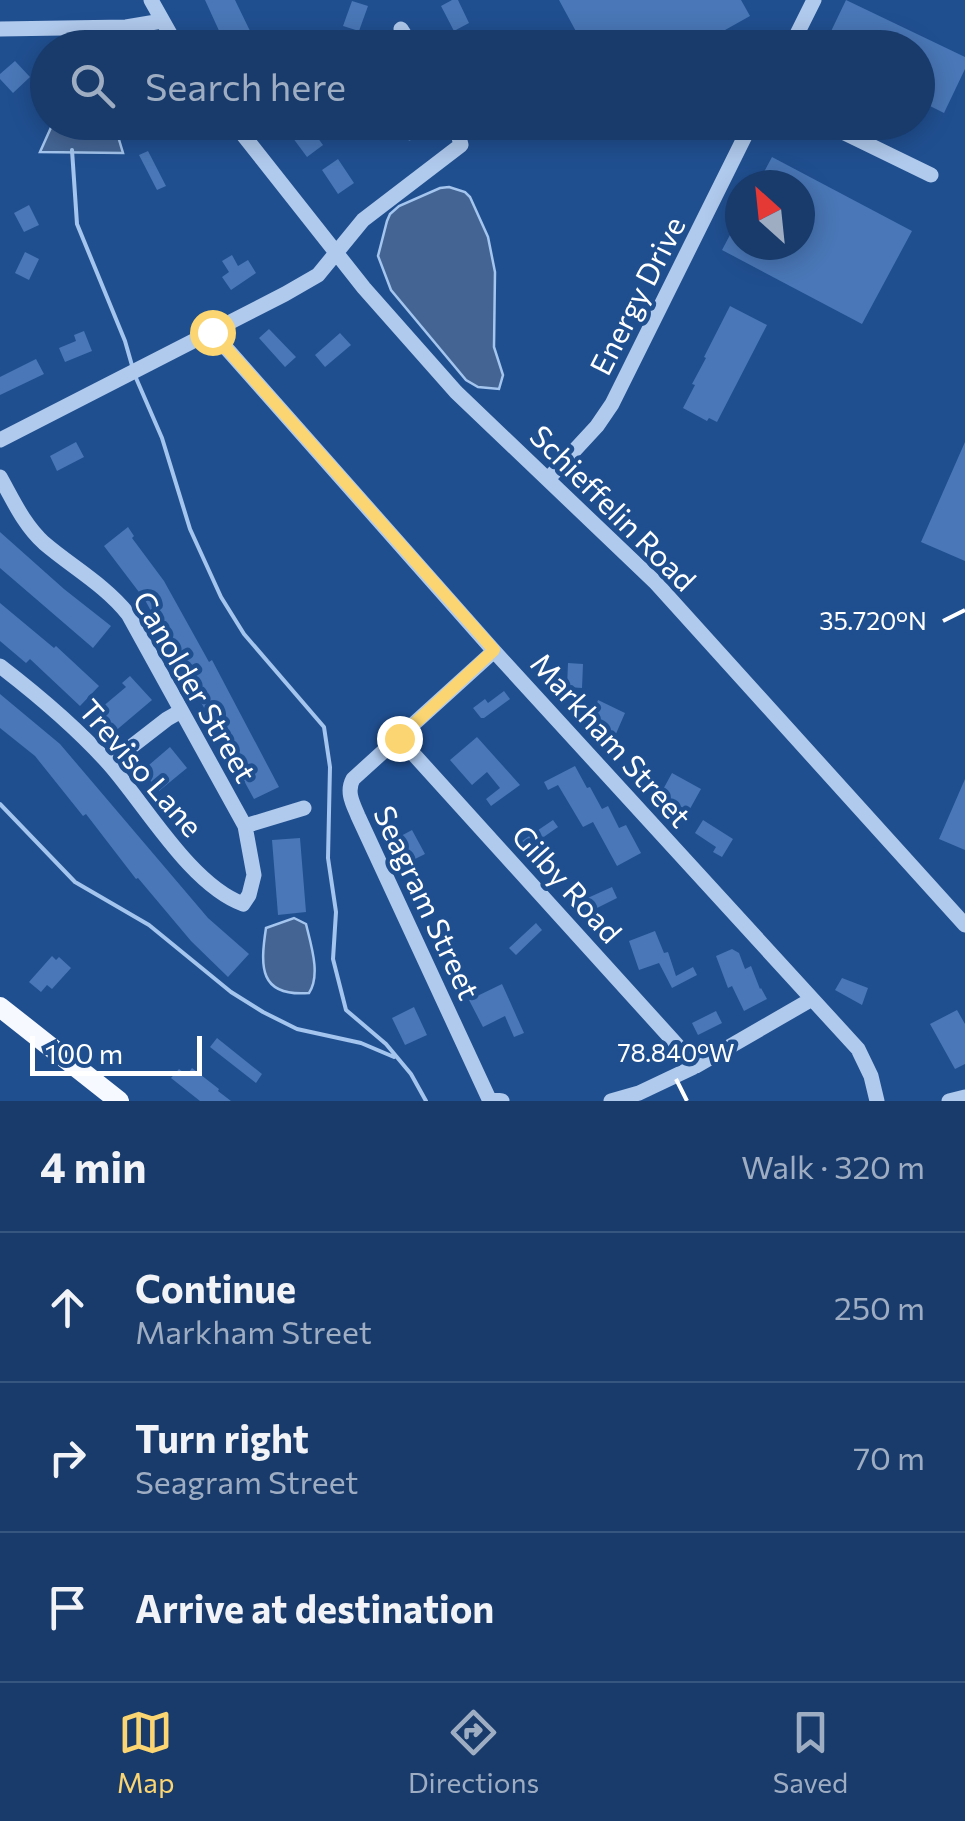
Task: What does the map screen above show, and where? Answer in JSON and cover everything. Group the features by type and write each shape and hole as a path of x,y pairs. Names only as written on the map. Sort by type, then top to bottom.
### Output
{"main road":[{"path":"0,1007 119,1101"}],"street":[{"path":"151,0 167,30"},
{"path":"799,30 814,0"},
{"path":"0,29 126,27 162,21"},
{"name":"Schieffelin Road","path":"247,140 364,288 456,392 654,582 965,925"},
{"path":"0,440 318,275 364,220 461,146 460,140"},
{"name":"Energy Drive","path":"548,479 612,404 743,140"},
{"path":"858,140 930,176"},
{"name":"Markham Street","path":"212,332 494,650 858,1050 871,1076 877,1101"},
{"name":"Canolder Street","path":"0,477 43,542 115,598 128,614 245,826 254,874 243,904"},
{"name":"Seagram Street","path":"494,650 353,779 350,798 489,1100 502,1101"},
{"name":"Treviso Lane","path":"0,666 65,719 109,764 199,874 243,904"},
{"path":"109,764 180,711"},
{"name":"Gilby Road","path":"399,738 696,1066"},
{"path":"245,826 304,808"},
{"path":"611,1101 639,1093 696,1066 812,999"},
{"path":"948,1101 965,1097"}],"water":[{"path":"45,140 119,140 123,153 40,152"},
{"path":"449,187 470,197 488,237 495,272 494,347 503,375 499,389 478,387 466,380 391,290 378,256 390,214 399,206"},
{"path":"294,918 306,924 312,950 315,969 309,993 280,990 266,977 264,967 266,928"}],"building":[{"path":"205,0 235,0 250,30 219,30"},
{"path":"458,0 469,23 453,30 441,6"},
{"path":"559,0 741,0 750,16 725,30 575,30"},
{"path":"846,0 909,30 832,30"},
{"path":"352,1 368,6 359,30 343,26"},
{"path":"935,43 965,57 965,69 944,113 935,108"},
{"path":"15,61 30,77 13,93 0,74"},
{"path":"294,140 319,140 323,145 307,157"},
{"path":"148,151 166,186 157,190 139,155"},
{"path":"772,157 797,170 765,170"},
{"path":"338,159 354,183 338,194 322,170"},
{"path":"815,180 912,231 862,324 741,260 815,260"},
{"path":"29,205 39,225 24,232 14,213"},
{"path":"25,252 39,259 29,280 15,273"},
{"path":"232,255 238,266 248,260 256,273 231,290 222,277 229,272 222,261"},
{"path":"730,306 767,325 717,422 709,418 707,421 683,408"},
{"path":"269,329 296,357 285,367 259,338"},
{"path":"84,331 92,351 65,362 59,348 76,341 74,335"},
{"path":"340,333 351,345 325,367 315,355"},
{"path":"36,359 44,374 0,395 0,377"},
{"path":"76,442 84,457 57,471 50,456"},
{"path":"965,442 965,561 921,542"},
{"path":"128,527 164,581 209,662 212,660 279,787 254,799 145,600 104,546"},
{"path":"0,532 111,626 93,648 0,568"},
{"path":"0,603 56,646 99,686 80,706 30,659 26,663 0,641"},
{"path":"568,663 583,664 582,688 567,687"},
{"path":"130,676 152,700 113,733 95,713 126,687 122,683"},
{"path":"504,691 510,699 481,718 473,708"},
{"path":"0,694 60,744 208,918 249,954 228,977 136,879 35,756 0,728"},
{"path":"598,700 625,713 615,736 588,726"},
{"path":"477,737 520,785 491,806 486,799 500,788 487,772 472,785 450,760"},
{"path":"170,747 187,768 159,791 142,771"},
{"path":"575,766 602,809 608,806 619,828 626,825 641,853 617,866 593,822 583,827 558,785 548,790 544,782"},
{"path":"672,773 701,789 686,816 678,812 681,807 660,795"},
{"path":"965,779 965,850 939,839"},
{"path":"553,820 558,827 528,848 522,841"},
{"path":"703,820 733,839 722,857 713,852 716,847 695,833"},
{"path":"412,830 425,854 411,861 399,837"},
{"path":"300,838 306,912 278,915 272,840"},
{"path":"612,887 617,898 587,913 581,901"},
{"path":"536,923 542,930 516,955 509,948"},
{"path":"655,931 676,976 693,967 697,975 672,988 659,963 639,970 629,941"},
{"path":"732,949 739,953 745,969 751,966 767,999 744,1011 732,986 728,988 716,956"},
{"path":"52,956 71,968 52,989 47,985 41,992 29,982"},
{"path":"842,978 868,988 862,1005 835,990"},
{"path":"502,984 524,1033 514,1037 505,1016 483,1027 469,1000"},
{"path":"414,1007 427,1035 405,1045 392,1018"},
{"path":"957,1010 965,1024 965,1064 955,1069 930,1024"},
{"path":"716,1011 722,1023 698,1035 692,1023"},
{"path":"217,1038 262,1074 256,1083 210,1047"},
{"path":"192,1068 231,1101 200,1101 171,1078 179,1069 187,1075"}],"waterway":[{"path":"72,150 77,224 133,369"},
{"path":"136,378 162,438 190,529 221,597 244,634 324,727 330,767 328,858 336,912 333,959 346,1010 386,1044 411,1074 426,1101"},
{"path":"0,804 75,882 149,925 231,992 297,1029 361,1043 394,1057"}],"route":[{"path":"212,332 494,650 399,738"}]}
